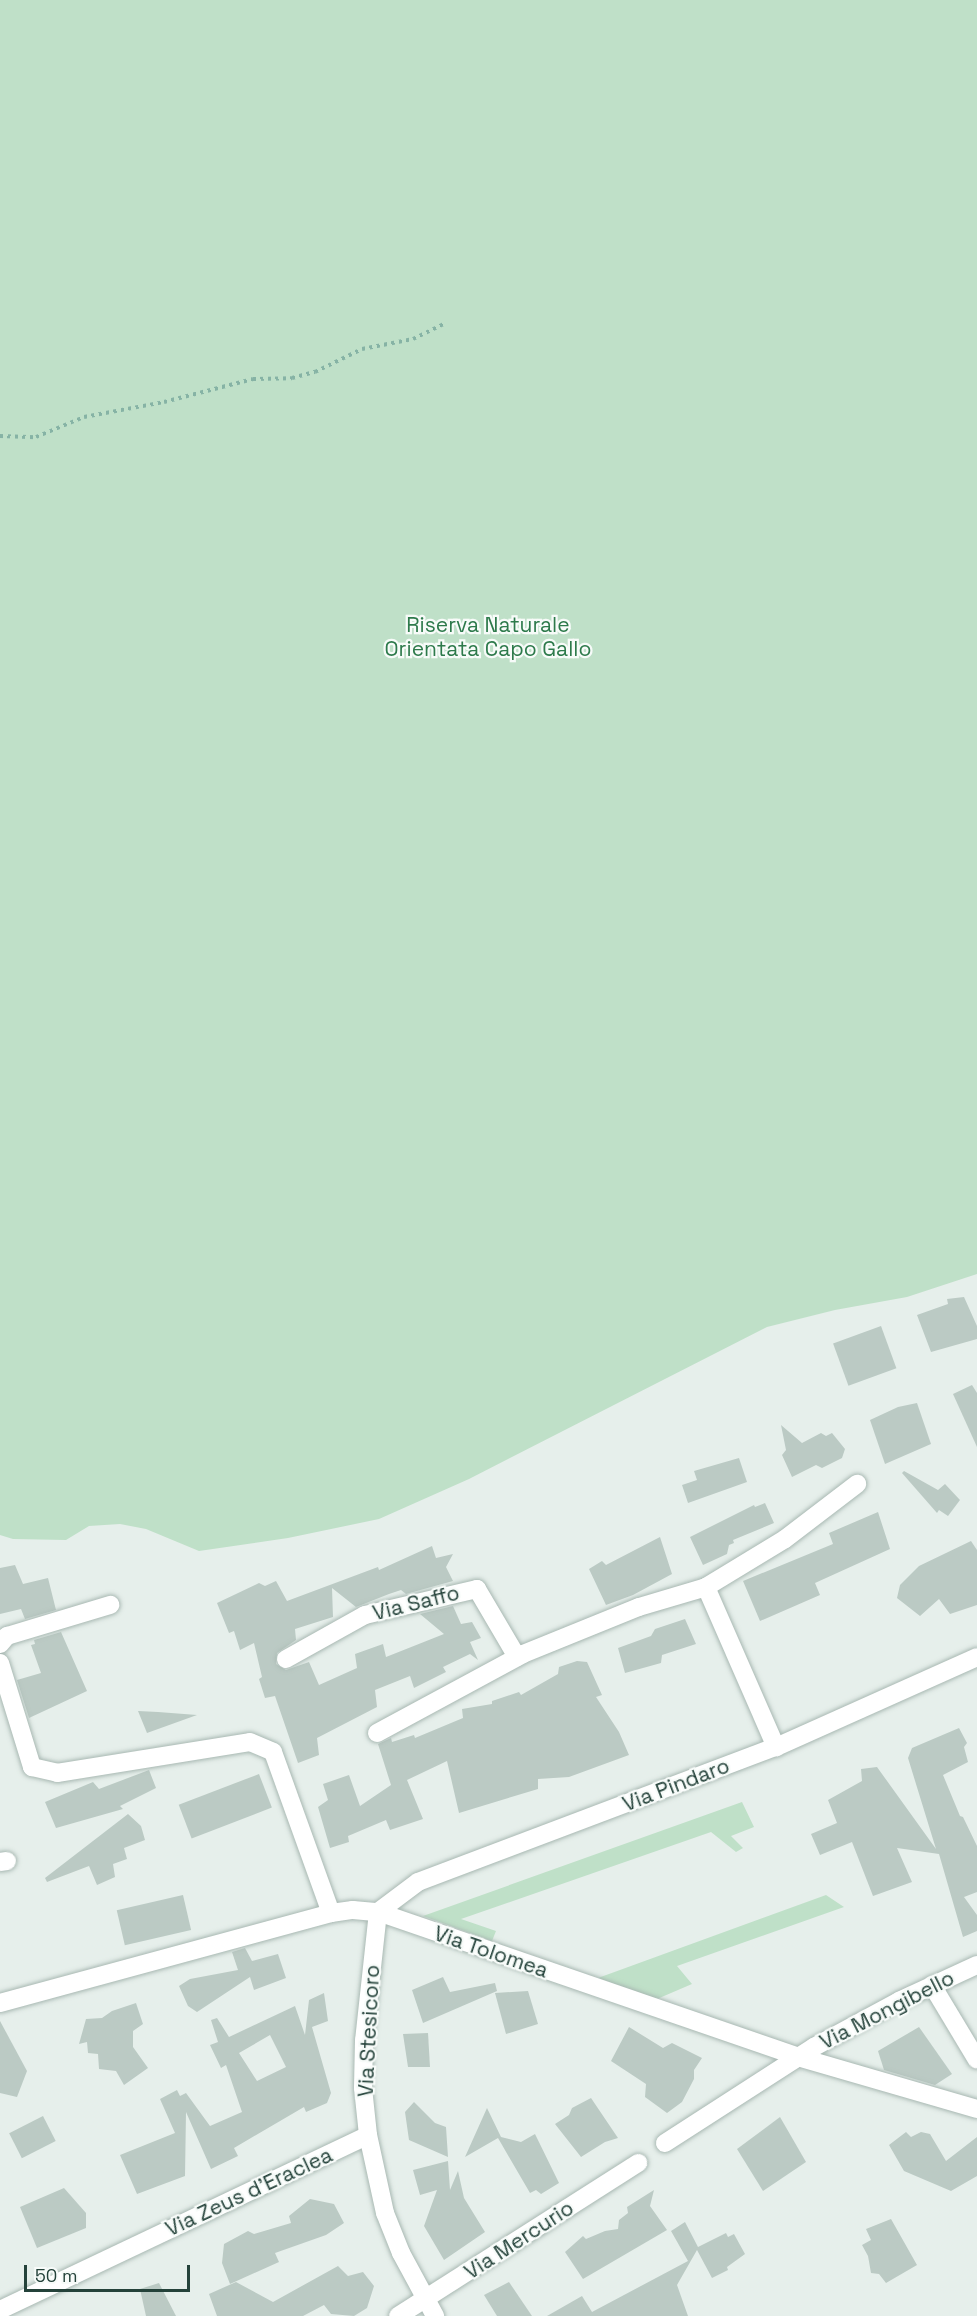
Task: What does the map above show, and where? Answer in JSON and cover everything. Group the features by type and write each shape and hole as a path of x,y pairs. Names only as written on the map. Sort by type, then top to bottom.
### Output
{"street":[{"path":"377,1733 518,1657 639,1607 706,1587 785,1539 857,1484"},
{"path":"706,1587 776,1747"},
{"name":"Via Saffo","path":"286,1659 364,1615 477,1588 518,1657"},
{"path":"0,1644 7,1636 110,1605"},
{"name":"Via Pindaro","path":"378,1912 418,1882 776,1747 977,1657"},
{"path":"0,1663 32,1767 57,1773 250,1742 273,1752 331,1913"},
{"name":"Via Tolomea","path":"0,2003 331,1913 353,1910 378,1912 798,2057 977,2109"},
{"name":"Via Stesicoro","path":"378,1912 364,2040 363,2088 368,2135 385,2213 401,2253 430,2308"},
{"name":"Via Mongibello","path":"665,2143 798,2057 932,1985 977,1965"},
{"path":"932,1985 977,2060"},
{"name":"Via Zeus d'Eraclea","path":"0,2310 368,2135"},
{"name":"Via Mercurio","path":"398,2316 430,2308 638,2163"}],"path":[{"path":"0,436 36,437 84,417 164,402 253,379 292,378 315,372 362,349 413,339 446,323"}],"green space":[{"name":"Riserva Naturale Orientata Capo Gallo","path":"0,0 977,0 977,1274 907,1297 835,1310 767,1327 469,1479 379,1519 288,1538 199,1551 146,1529 120,1524 89,1526 66,1540 13,1539 0,1535"},
{"path":"742,1802 754,1827 731,1836 743,1848 736,1852 711,1832 461,1919 496,1931 492,1941 423,1916"},
{"path":"826,1895 844,1907 677,1966 692,1984 657,1999 598,1978"}],"building":[{"path":"964,1297 977,1326 977,1339 931,1352 917,1315 948,1304 947,1299"},
{"path":"881,1326 896,1368 848,1386 833,1343"},
{"path":"972,1385 977,1393 977,1447 953,1394"},
{"path":"917,1403 931,1444 885,1464 870,1420 898,1407"},
{"path":"781,1425 802,1443 821,1433 826,1436 832,1433 845,1449 842,1458 822,1468 816,1465 792,1477 782,1455 786,1450"},
{"path":"739,1458 747,1482 688,1503 682,1485 697,1480 694,1471"},
{"path":"904,1471 938,1490 945,1484 960,1500 948,1516 939,1510 937,1513 902,1473"},
{"path":"765,1503 774,1523 733,1540 734,1543 729,1545 727,1554 703,1565 690,1537 754,1505 755,1507"},
{"path":"878,1512 890,1549 815,1583 820,1595 760,1621 743,1581 833,1544 829,1533"},
{"path":"660,1537 672,1574 633,1595 606,1605 589,1569 602,1561 606,1565"},
{"path":"971,1541 977,1550 977,1605 950,1614 939,1599 920,1616 897,1598 900,1585 919,1566"},
{"path":"432,1546 436,1558 453,1554 446,1567 453,1581 406,1594 401,1590 356,1607 332,1588 333,1617 295,1629 296,1640 277,1653 276,1664 286,1670 309,1662 319,1685 357,1668 355,1654 383,1644 386,1657 444,1634 420,1614 453,1606 461,1624 472,1622 481,1638 470,1642 478,1660 470,1654 443,1667 446,1672 414,1688 410,1676 375,1690 377,1707 317,1738 319,1755 298,1763 275,1696 265,1698 259,1679 262,1677 254,1643 240,1650 234,1631 229,1633 217,1603 259,1583 265,1586 276,1581 287,1601 378,1567 379,1570"},
{"path":"15,1565 23,1584 48,1578 56,1610 25,1619 21,1609 0,1614 0,1568"},
{"path":"685,1619 696,1644 662,1655 661,1663 625,1673 618,1648 651,1636 655,1629"},
{"path":"61,1632 87,1691 29,1718 17,1680 41,1673 31,1645 35,1644 34,1640"},
{"path":"577,1661 587,1662 602,1695 596,1697 619,1732 629,1755 569,1777 538,1779 538,1789 459,1813 447,1761 407,1780 423,1819 390,1830 386,1820 348,1836 349,1842 330,1848 318,1807 328,1800 323,1784 349,1775 360,1806 391,1785 378,1744 391,1738 392,1742 414,1735 415,1738 463,1718 462,1709 492,1704 492,1701 519,1692 521,1695 558,1674 559,1667"},
{"path":"138,1711 158,1712 197,1715 147,1733"},
{"path":"959,1728 967,1743 964,1747 968,1762 943,1775 960,1816 963,1817 977,1846 977,1892 964,1897 977,1915 977,1931 963,1937 939,1854 897,1848 912,1882 873,1896 852,1842 820,1855 811,1834 837,1823 828,1800 862,1781 861,1769 877,1767 936,1849 908,1758 912,1748"},
{"path":"149,1770 156,1788 120,1806 123,1809 56,1828 45,1802 93,1782 99,1789"},
{"path":"259,1774 272,1808 192,1838 179,1805"},
{"path":"128,1814 141,1826 145,1840 124,1848 127,1859 113,1864 115,1877 97,1885 89,1866 47,1882 45,1878"},
{"path":"183,1895 191,1930 125,1945 117,1910"},
{"path":"245,1948 252,1961 278,1954 286,1978 254,1990 250,1977 197,2012 188,2006 179,1986 190,1979 238,1970 232,1952"},
{"path":"443,1977 450,1992 495,1983 497,1991 423,2023 412,1990"},
{"path":"528,1991 538,2024 506,2034 495,1993"},
{"path":"324,1993 328,2021 312,2027 331,2093 327,2103 306,2112 304,2107 234,2148 238,2156 211,2169 186,2112 185,2176 137,2194 120,2155 175,2133 160,2099 177,2090 180,2096 186,2093 210,2126 242,2112 226,2065 221,2068 210,2045 218,2042 211,2020 217,2018 229,2037 295,2006 305,2035 309,2000","holes":["270,2035 286,2067 257,2081 239,2053"]},
{"path":"136,2003 143,2024 133,2031 133,2047 148,2068 124,2085 116,2071 99,2069 98,2054 88,2053 87,2042 79,2044 86,2019 102,2018 112,2011"},
{"path":"0,2021 27,2071 17,2097 0,2093"},
{"path":"629,2027 663,2048 672,2043 702,2058 694,2070 694,2079 682,2102 667,2113 645,2097 646,2084 611,2061"},
{"path":"919,2027 952,2074 935,2085 884,2070 878,2051"},
{"path":"428,2033 430,2067 408,2067 403,2034"},
{"path":"591,2098 618,2138 605,2142 581,2157 555,2124 569,2115 572,2108"},
{"path":"414,2102 435,2123 446,2127 448,2157 409,2140 405,2112"},
{"path":"487,2108 501,2137 521,2142 535,2134 559,2183 541,2194 536,2190 530,2193 498,2138 465,2157"},
{"path":"43,2116 56,2141 22,2158 9,2133"},
{"path":"780,2117 806,2162 763,2191 737,2149"},
{"path":"906,2132 911,2137 921,2132 930,2134 946,2161 977,2137 977,2176 951,2191 904,2171 889,2145"},
{"path":"448,2161 450,2190 458,2171 464,2198 485,2232 444,2260 424,2226 437,2190 420,2195 413,2170"},
{"path":"64,2188 86,2213 86,2228 37,2248 20,2207"},
{"path":"654,2190 650,2206 667,2230 583,2279 565,2252 583,2236 586,2239 605,2231 618,2229 619,2220 628,2213 627,2207"},
{"path":"310,2199 334,2204 344,2223 326,2235 275,2253 279,2262 230,2284 222,2263 224,2244 248,2231 254,2234 291,2223 289,2216"},
{"path":"891,2219 917,2265 886,2283 879,2274 871,2273 868,2256 862,2245 871,2240 866,2229"},
{"path":"685,2222 698,2247 726,2233 728,2237 734,2234 745,2254 727,2267 728,2270 712,2278 697,2250 677,2285 688,2316 547,2316 582,2296 592,2312 688,2261 671,2231"},
{"path":"338,2266 348,2276 363,2272 374,2286 367,2308 354,2316 331,2314 324,2305 303,2316 217,2316 209,2294 236,2282 273,2302"},
{"path":"509,2282 532,2316 497,2316 484,2295"},
{"path":"159,2283 176,2316 146,2316 140,2289"}]}
